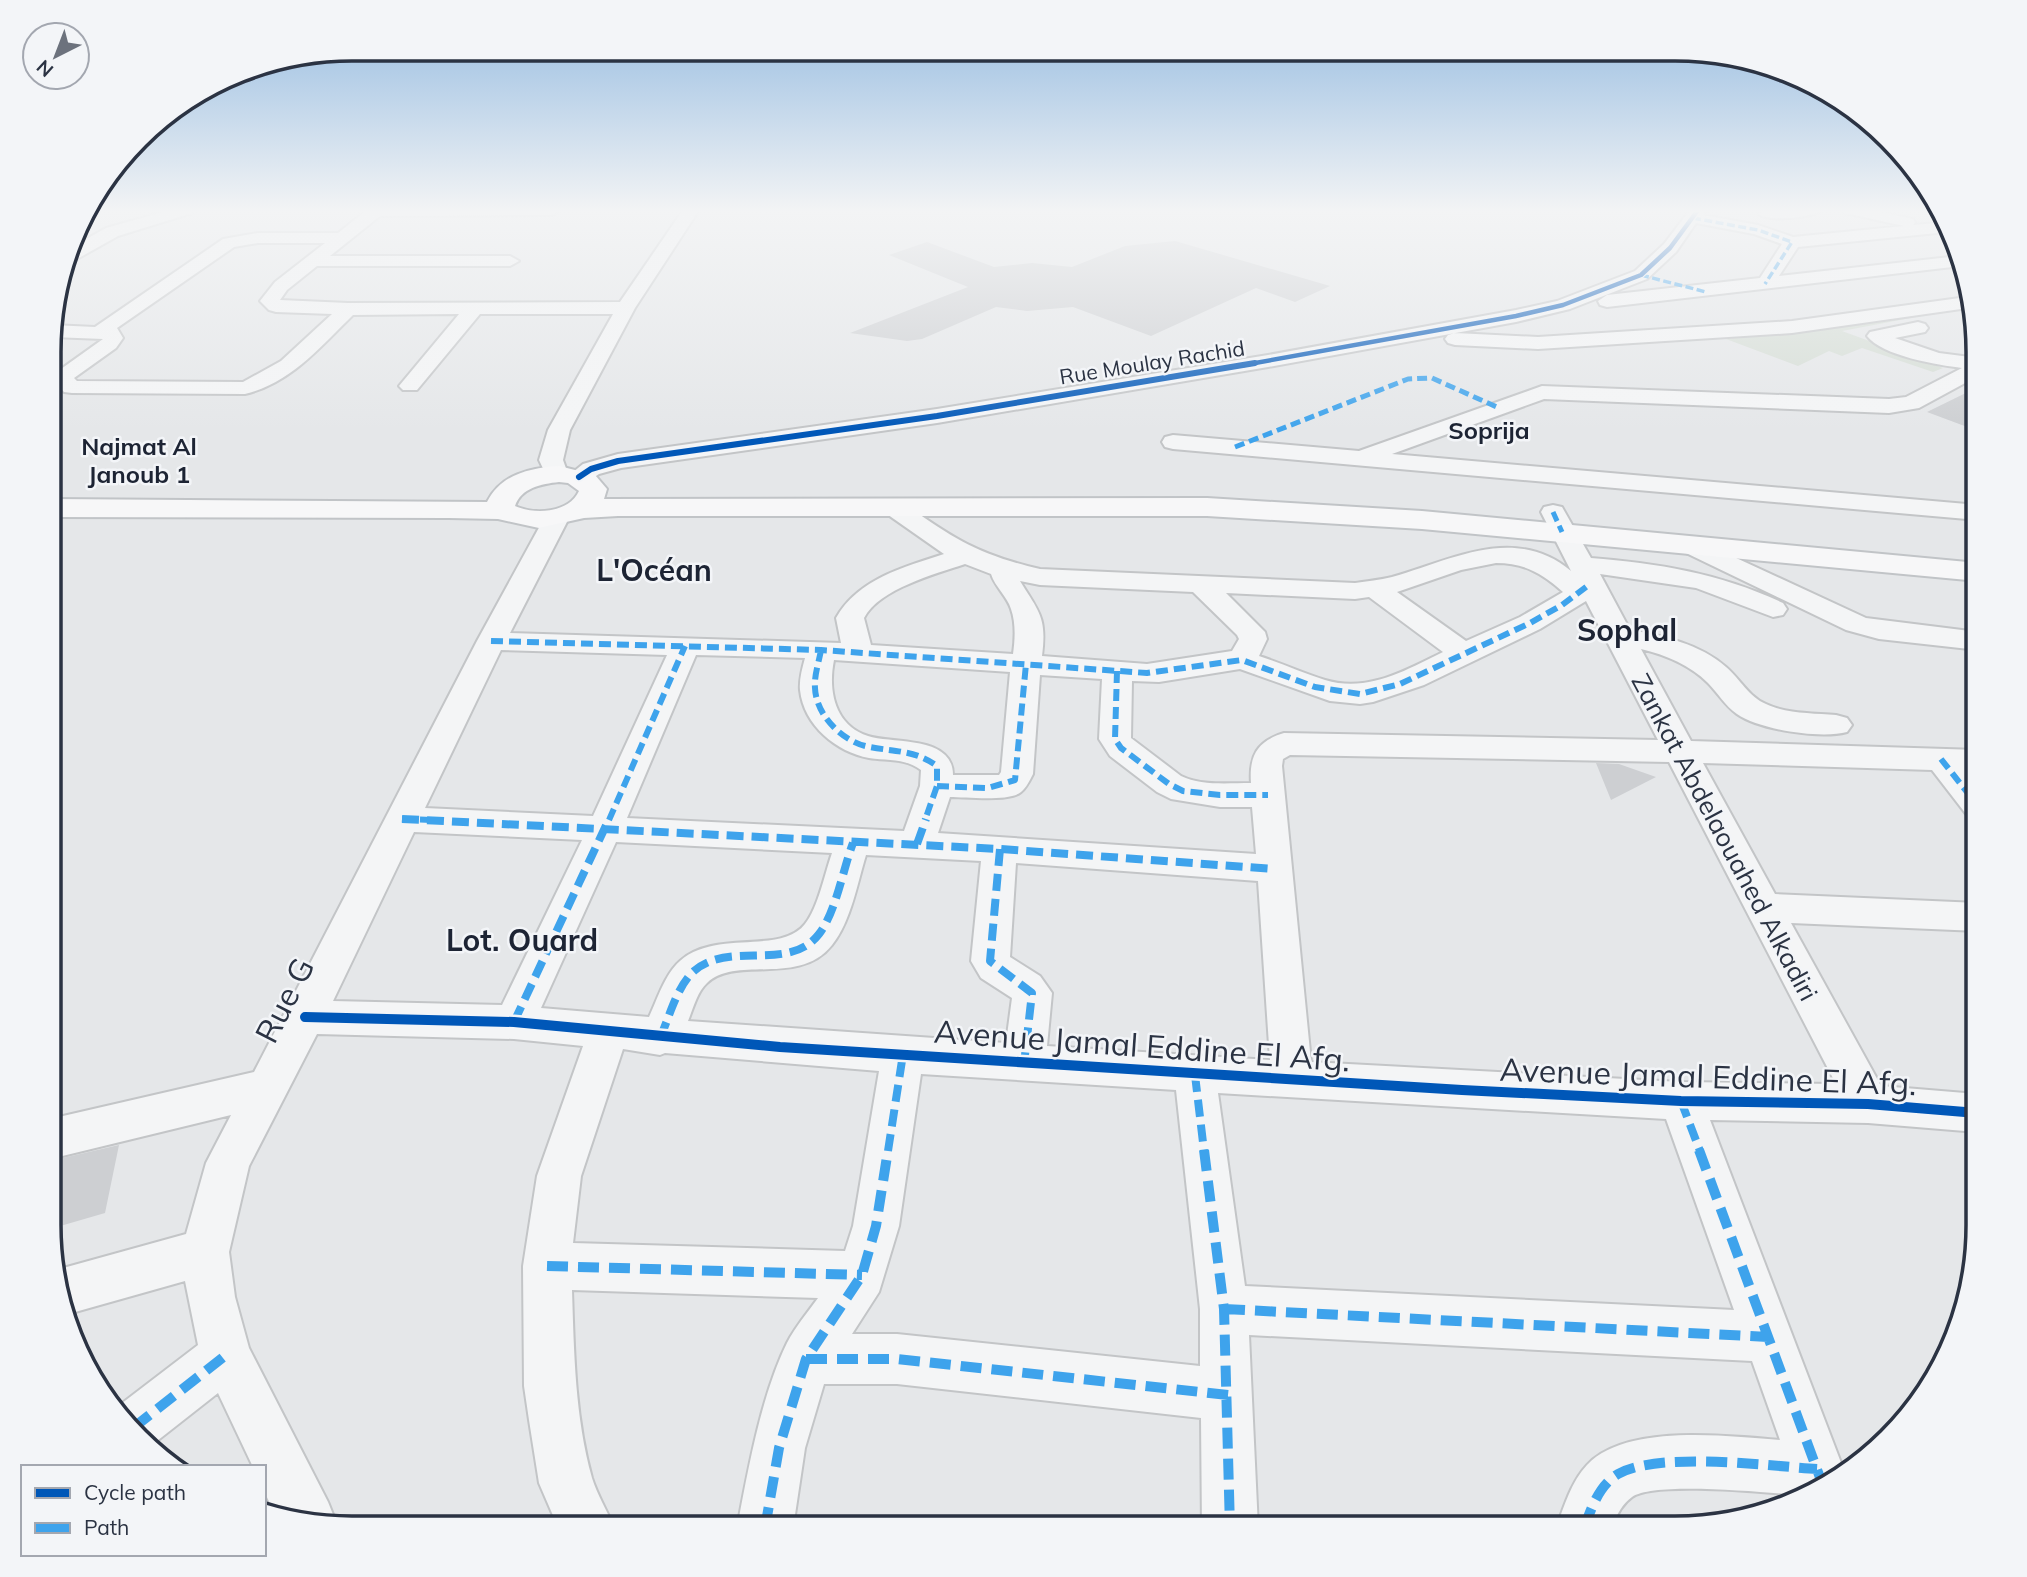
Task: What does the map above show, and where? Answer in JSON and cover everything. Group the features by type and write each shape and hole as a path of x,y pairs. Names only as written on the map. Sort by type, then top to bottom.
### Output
{"main road":[{"path":"61,508 508,499 533,478 572,494 618,507 1207,507 1558,517 1693,546 1966,571"},
{"path":"61,492 404,490 508,499"},
{"path":"508,499 521,519 572,494 1204,491 1558,517 1966,553"}],"street":[{"path":"101,331 170,284"},
{"path":"285,284 272,294 269,301 276,306 348,309 626,308"},
{"path":"572,494 551,460 559,430 642,284"},
{"name":"Rue Moulay Rachid","path":"572,494 591,469 618,461 923,418 1432,333 1563,305 1619,284"},
{"path":"1674,284 1706,292"},
{"path":"1563,305 1769,284"},
{"path":"1671,295 1733,331"},
{"path":"1432,333 1476,342 1538,343 1792,327 1961,303"},
{"path":"62,331 101,331 112,333 113,338 109,344 61,377 63,382 72,387 245,388 260,384 289,366 348,309"},
{"path":"410,386 474,309"},
{"path":"1962,322 1877,335 1884,341 1936,359 1966,364"},
{"path":"1908,349 1948,342"},
{"path":"1359,458 1542,392 1889,406 1911,403 1966,373"},
{"path":"1173,442 1966,512"},
{"path":"1504,471 1525,479 1541,499 1539,506 1558,517 1571,508 1557,493 1559,482 1564,476"},
{"name":"Rue G","path":"303,1511 226,1355 211,1297 205,1252 228,1163 304,1017 491,641 572,494"},
{"path":"893,507 967,555 1002,568 1040,577 1355,591 1400,583 1450,563 1511,554 1536,558 1583,581 1662,571 1697,579 1765,605 1823,632 1837,634 1864,626"},
{"name":"Zankat Abdelaouahed Alkadiri","path":"1558,517 1583,581 1618,637 1868,1104"},
{"path":"1693,546 1821,609 1864,626 1966,640"},
{"path":"861,654 849,620 855,608 892,583 967,555"},
{"path":"937,786 996,788 1008,786 1015,780 1030,638 1029,620 1026,607 1008,584 1002,568"},
{"path":"491,641 821,650 1166,673 1228,659 1242,660 1327,689 1359,694 1390,688 1538,618 1583,581"},
{"path":"1199,583 1251,632 1253,639 1242,660"},
{"path":"1374,587 1464,653"},
{"path":"1618,637 1657,642 1701,663 1715,672 1737,700 1754,711 1789,720 1836,724"},
{"path":"514,1022 604,831 685,646"},
{"path":"821,650 815,688 826,716 844,736 860,745 924,755 937,766 937,786 917,845"},
{"path":"1117,671 1115,739 1121,748 1169,784 1183,791 1220,795 1268,795"},
{"path":"1292,1080 1267,757 1284,744 1679,751 1966,760"},
{"path":"1941,759 1966,791"},
{"path":"401,819 1000,849 1274,869"},
{"path":"660,1038 692,972 707,962 729,956 789,953 808,945 820,933 852,843"},
{"path":"1000,849 990,961 999,974 1021,981 1032,993 1024,1064"},
{"path":"1763,908 1966,916"},
{"name":"Avenue Jamal Eddine El Afg.","path":"304,1017 514,1022 660,1038 1195,1075 1681,1101 1868,1104 1966,1112"},
{"path":"580,1516 565,1483 550,1386 547,1266 559,1177 608,1032"},
{"path":"767,1516 779,1448 806,1359 862,1275 876,1226 903,1054"},
{"path":"1195,1075 1224,1309 1230,1516"},
{"path":"61,1136 265,1088"},
{"path":"1588,1516 1595,1498 1619,1474 1658,1462 1819,1476 1681,1101"},
{"path":"69,1290 205,1252"},
{"path":"547,1266 862,1275"},
{"path":"1224,1309 1768,1337"},
{"path":"139,1423 226,1355"},
{"path":"806,1359 897,1359 1228,1395"}],"shaded area":[{"path":"1962,308 1842,331 1943,368 1933,372 1862,348 1842,356 1829,351 1798,366 1726,339 1780,335"}],"building":[{"path":"960,284 1322,284 1330,286 1295,302 1256,288 1151,336 1073,307 1027,311 996,307 922,339 907,341 850,333 968,287"},
{"path":"1966,393 1966,427 1927,412"},
{"path":"1596,763 1619,764 1656,777 1611,800"},
{"path":"119,1145 105,1213 61,1226 61,1158"}],"marked path":[{"path":"1674,284 1706,292"},
{"path":"1235,447 1408,379 1432,378 1499,408"},
{"path":"1553,512 1562,532"},
{"path":"491,641 821,650 1147,673 1242,660 1315,687 1345,694 1360,694 1400,684 1530,623 1562,605 1590,584"},
{"path":"514,1022 604,831 685,646"},
{"path":"821,650 815,683 816,696 824,714 837,730 860,745 909,751 937,766 937,786 917,844"},
{"path":"937,786 978,789 1007,785 1015,780 1026,664"},
{"path":"1117,671 1115,739 1121,748 1169,784 1183,791 1220,795 1268,795"},
{"path":"1941,759 1966,791"},
{"path":"402,819 1000,849 1274,869"},
{"path":"660,1038 694,971 708,962 724,958 793,952 807,946 819,934 853,843"},
{"path":"1000,849 990,961 1032,993 1024,1064"},
{"path":"767,1516 779,1448 806,1359 862,1275 876,1226 903,1054"},
{"path":"1195,1075 1224,1309 1230,1516"},
{"path":"1681,1101 1820,1477"},
{"path":"547,1266 862,1275"},
{"path":"1224,1309 1768,1337"},
{"path":"139,1423 226,1355"},
{"path":"806,1359 897,1359 1228,1395"},
{"path":"1589,1516 1605,1485 1618,1474 1634,1468 1657,1464 1713,1463 1817,1469"}],"cycle path":[{"path":"579,477 591,469 618,461 937,416 1268,361 1516,316 1563,305 1619,284"},
{"path":"305,1017 514,1022 780,1047 1462,1090 1681,1101 1868,1104 1966,1112"}],"district":[{"name":"Soprija","path":"1489,430"},
{"name":"Najmat Al Janoub 1","path":"139,460"},
{"name":"L'Océan","path":"654,570"},
{"name":"Sophal","path":"1627,630"},
{"name":"Lot. Ouard","path":"522,940"}]}
